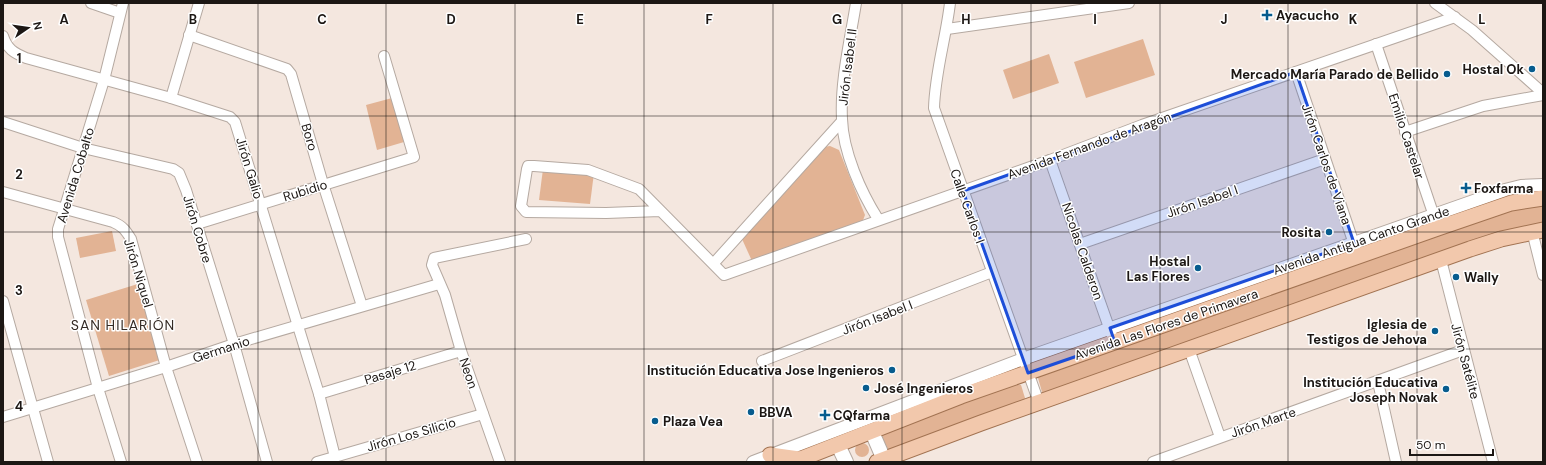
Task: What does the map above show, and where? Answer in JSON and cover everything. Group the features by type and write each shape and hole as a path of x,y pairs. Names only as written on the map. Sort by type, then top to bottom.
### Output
{"main road":[{"name":"Avenida Las Flores de Primavera","path":"796,461 961,396 1025,366 1115,343 1356,250 1436,222 1543,198"},
{"path":"872,432 882,461 1189,349 1441,260 1501,239 1538,231"},
{"path":"838,445 846,462"},
{"path":"770,455 796,461"}],"street":[{"path":"91,3 120,14"},
{"name":"Avenida Cobalto","path":"121,462 98,388 58,237 58,229 104,80 123,3"},
{"path":"171,98 199,3"},
{"name":"Jirón Isabel II","path":"856,3 842,100 842,121 853,166 866,200 878,220"},
{"name":"Calle Carlos I","path":"950,3 947,29 937,75 934,108 962,191 1039,403"},
{"path":"947,29 1129,3"},
{"path":"1434,3 1455,17 1543,94"},
{"name":"Avenida Fernando de Aragón","path":"714,263 724,275 1050,160 1142,125 1455,17"},
{"name":"Boro","path":"189,35 287,68 291,74 323,184 362,306"},
{"name":"Jirón Galio","path":"3,36 8,48 15,54 171,98 230,117 235,122 262,204 319,394 335,456"},
{"name":"Emilio Castelar","path":"1376,44 1436,222"},
{"name":"Rubidio","path":"197,224 414,157 384,56"},
{"name":"Jirón Carlos de Viana","path":"1296,72 1356,250"},
{"path":"1405,132 1483,106 1543,94"},
{"path":"660,211 606,213 526,212 521,206 527,169 528,166 534,166 588,170 639,189 714,263 842,121"},
{"name":"Jirón Cobre","path":"3,122 83,148 173,169 179,173 197,224 234,344 267,462"},
{"name":"Jirón Isabel I","path":"1080,244 1325,159"},
{"name":"Nicolas Calderon","path":"1050,160 1115,343"},
{"name":"Avenida Antigua Canto Grande","path":"1436,222 1505,190 1521,186 1543,185"},
{"name":"Jirón Niquel","path":"3,192 64,210 113,222 122,226 127,232 131,239 166,367 197,462"},
{"path":"1538,231 1543,275"},
{"name":"Neon","path":"500,462 461,351 445,295 432,265 434,258 526,239"},
{"name":"Avenida Antigua Canto Grande","path":"753,462 1025,366 1110,328 1356,250"},
{"name":"Jirón Satélite","path":"1441,260 1493,462"},
{"name":"Jirón Isabel I","path":"762,361 992,272"},
{"name":"Germanio","path":"3,417 166,367 234,344 439,284"},
{"path":"3,301 48,462"},
{"path":"1189,349 1220,438"},
{"name":"Jirón Marte","path":"1153,462 1378,382 1463,350"},
{"name":"Pasaje 12","path":"319,394 461,351"},
{"path":"1378,382 1396,462"},
{"name":"Jirón Los Silicio","path":"317,462 483,414"}],"highlighted area":[{"path":"1296,72 1354,243 1110,328 1115,343 1028,373 963,191"}],"shaded area":[{"path":"1143,39 1155,75 1086,98 1074,62"},
{"path":"1049,54 1059,83 1013,99 1003,70"},
{"path":"392,98 404,142 377,150 366,105"},
{"path":"830,146 839,150 865,215 862,223 752,261 742,239 824,147"},
{"path":"543,169 594,173 590,204 539,200"},
{"path":"1543,203 1543,225 1047,394 1042,392 1038,378 1039,374 1503,213"},
{"path":"112,231 116,251 80,258 76,238"},
{"path":"141,283 166,358 109,376 86,300"},
{"path":"1015,384 1021,385 1025,398 1023,404 888,452 879,437 884,432"},
{"path":"862,443 867,445 869,450 867,455 862,457 857,455 855,450 857,445"}],"place":[{"name":"Ayacucho","path":"1267,15"},
{"name":"Hostal Ok","path":"1532,69"},
{"name":"Mercado María Parado de Bellido","path":"1447,74"},
{"name":"Foxfarma","path":"1466,188"},
{"name":"Rosita","path":"1329,232"},
{"name":"Hostal Las Flores","path":"1198,268"},
{"name":"Wally","path":"1456,277"},
{"name":"Iglesia de Testigos de Jehova","path":"1435,331"},
{"name":"Institución Educativa Jose Ingenieros","path":"892,370"},
{"name":"José Ingenieros","path":"866,388"},
{"name":"Institución Educativa Joseph Novak","path":"1446,389"},
{"name":"BBVA","path":"751,412"},
{"name":"CQfarma","path":"825,415"},
{"name":"Plaza Vea","path":"655,421"}],"district":[{"name":"SAN HILARIÓN","path":"123,325"}]}
